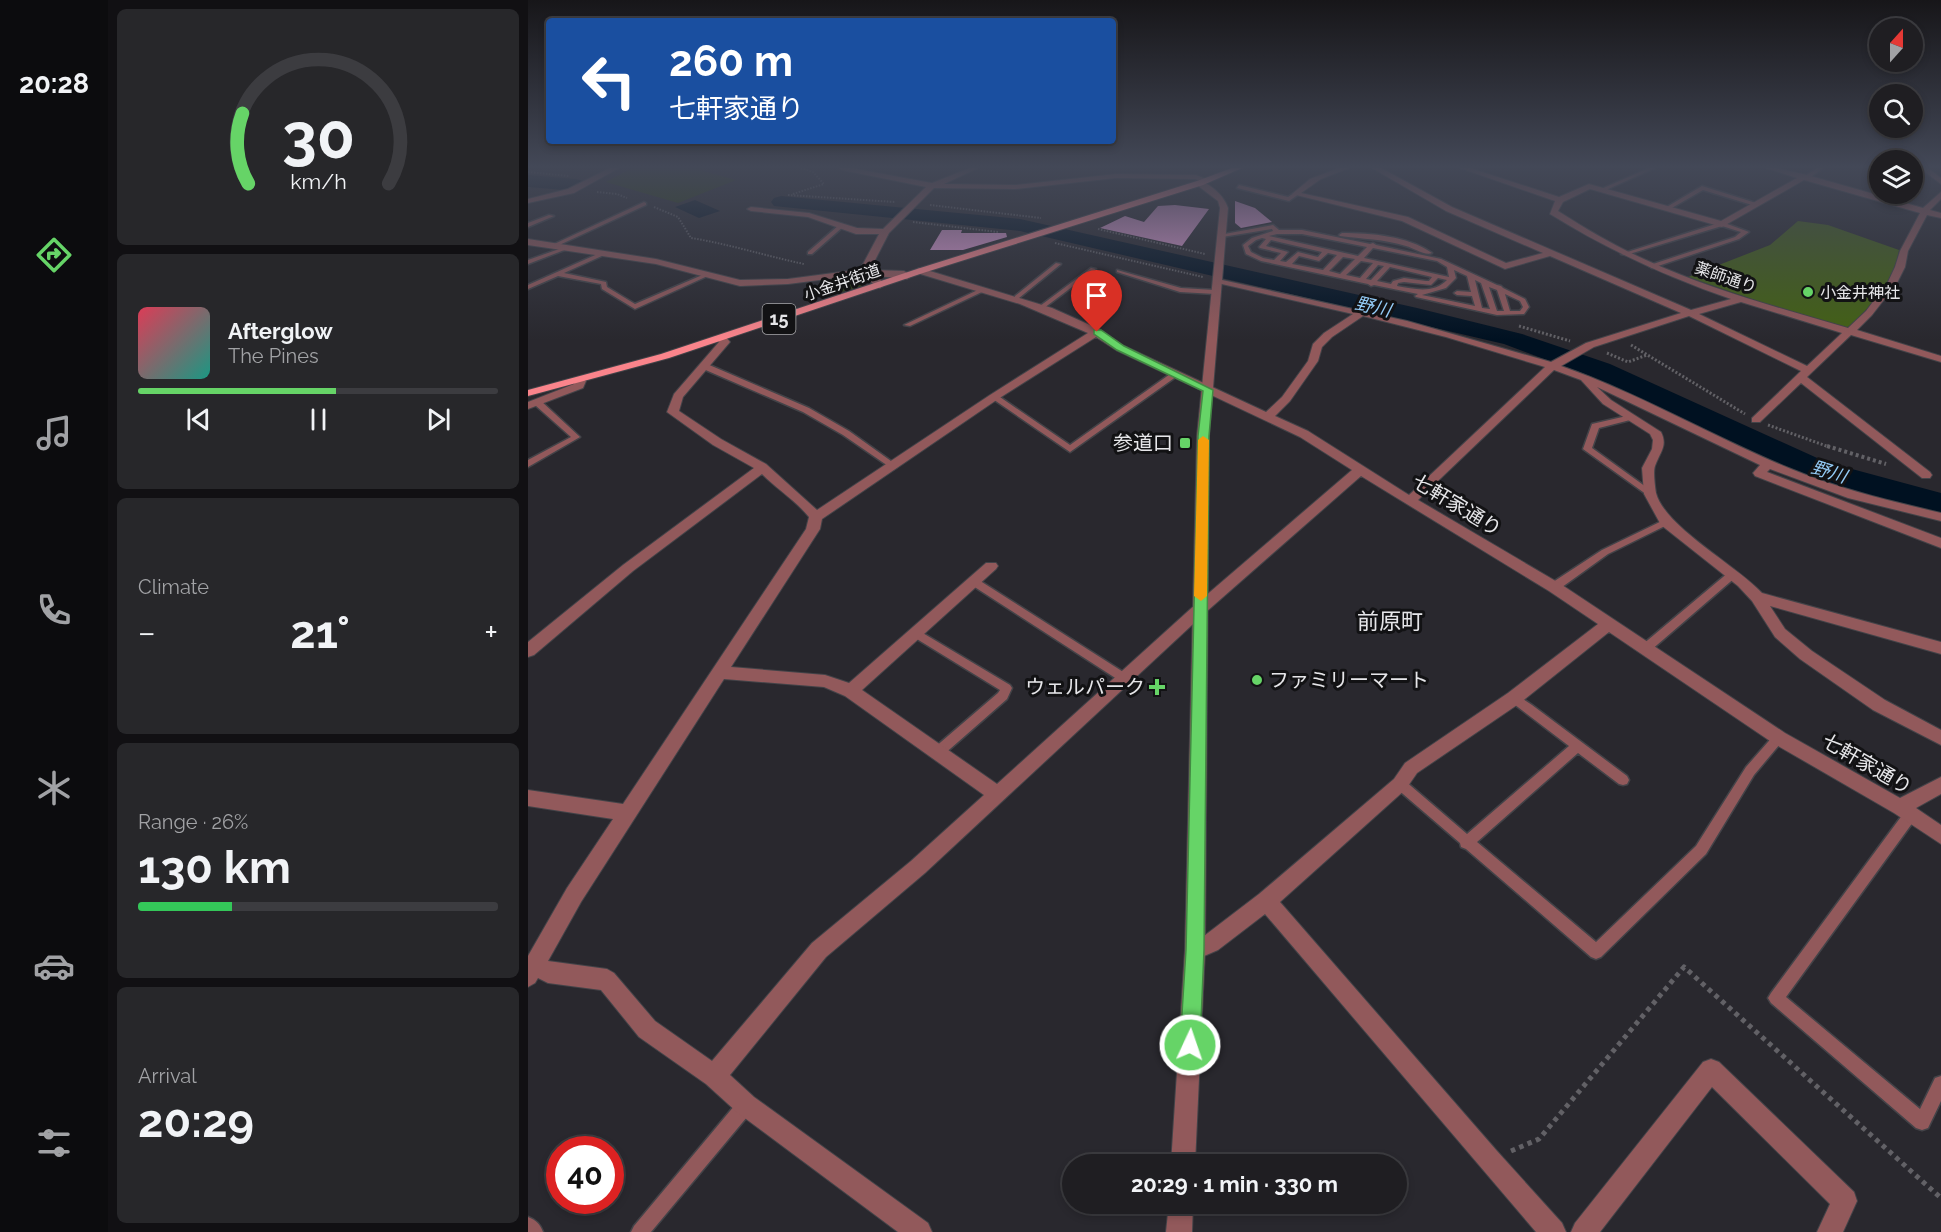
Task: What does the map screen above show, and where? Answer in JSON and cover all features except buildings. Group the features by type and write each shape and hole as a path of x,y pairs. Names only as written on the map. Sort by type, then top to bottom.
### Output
{"main road":[{"name":"15","path":"1027,237 1062,225"},
{"name":"小金井街道","path":"528,393 580,381 721,338 1027,237"}],"street":[{"path":"880,285 870,272 870,260 885,232 892,225"},
{"path":"1184,1154 1195,950 1203,436 1215,286 1223,225"},
{"path":"1419,225 1505,266 1551,253"},
{"path":"1487,225 1690,312 1805,375 1926,475"},
{"name":"薬師通り","path":"1573,225 1624,254 1742,299 1941,359"},
{"path":"1756,420 1869,313 1892,283 1900,267 1904,251 1917,225"},
{"path":"841,226 856,231 885,232"},
{"path":"528,243 672,264 709,274 727,282 760,283 870,272 907,276"},
{"name":"七軒家通り","path":"920,271 982,290 1017,297 1042,307 1097,332 1120,348 1304,434 1410,501 1554,587 1779,738 1906,810 1941,835"},
{"path":"1215,286 1360,314 1495,346 1628,394 1768,464 1804,479 1871,500 1941,517"},
{"path":"1410,501 1551,366 1589,346 1690,312 1742,299"},
{"path":"1268,416 1286,399 1313,361 1317,346 1360,314"},
{"path":"919,1232 746,1105 714,1076 647,1029 607,980 531,971 574,895 813,529 816,517 858,487 894,466 1097,332"},
{"path":"721,338 725,342 678,396 673,412 717,442 762,467 784,489 807,506 816,517"},
{"path":"1585,378 1601,398 1655,432 1659,440 1658,449 1648,468 1650,494 1666,522 1733,574 1757,597 1780,633 1806,656 1879,705 1941,738"},
{"path":"533,404 569,391 579,386 580,381"},
{"path":"1768,464 1759,473 1941,543"},
{"path":"528,651 628,568 754,476 762,467"},
{"path":"714,1076 819,950 918,867 996,793 1201,608 1361,469"},
{"path":"851,691 991,566"},
{"path":"1757,597 1941,648"},
{"path":"1195,950 1211,943 1266,901 1400,784 1411,768 1514,698 1609,624"},
{"path":"719,672 825,681 851,691 996,793"},
{"path":"1906,810 1941,785"},
{"path":"528,798 627,813"},
{"path":"1266,901 1488,1161 1553,1232"},
{"path":"1584,1232 1711,1070 1845,1201 1830,1232"},
{"path":"1179,1232 1180,1214"}],"lane":[{"path":"553,246 597,225"},
{"path":"1624,254 1717,225"},
{"path":"1652,266 1737,238 1746,232 1726,225"},
{"path":"810,253 841,226"},
{"path":"1222,235 1273,227 1277,232"},
{"path":"1402,290 1438,301 1460,300 1463,306 1508,314 1522,313 1526,307 1523,300 1499,288 1484,281 1432,258 1416,254 1393,253 1372,245 1302,232 1277,232 1260,236 1245,246 1248,253 1275,262 1422,293 1444,287 1451,279 1450,266"},
{"path":"1357,234 1416,247 1432,258"},
{"path":"1321,235 1383,234"},
{"path":"1260,236 1327,251 1340,258 1359,258 1396,266 1398,273 1404,275 1432,258"},
{"path":"1281,241 1291,236 1317,242 1329,237"},
{"path":"1270,238 1262,247 1285,252 1275,262"},
{"path":"1281,241 1280,244 1312,251 1327,251"},
{"path":"1312,248 1330,245 1349,250 1324,273"},
{"path":"1340,277 1372,245"},
{"path":"528,262 566,248"},
{"path":"1287,265 1298,254 1319,259 1327,251"},
{"path":"1296,267 1303,259 1324,264 1327,251"},
{"path":"1360,281 1393,253"},
{"path":"528,287 602,254"},
{"path":"1393,288 1395,282 1400,280 1431,283 1434,270 1426,268 1432,258"},
{"path":"1371,284 1380,274 1383,263"},
{"path":"1017,297 1058,264"},
{"path":"1042,307 1094,269"},
{"path":"1358,269 1369,272"},
{"path":"1414,270 1451,279"},
{"path":"1119,271 1180,290 1215,286"},
{"path":"557,274 604,283 604,288 635,307 709,274"},
{"path":"1380,274 1393,277"},
{"path":"1470,275 1479,309"},
{"path":"1484,281 1494,312"},
{"path":"1499,288 1508,314"},
{"path":"908,325 982,290"},
{"path":"1457,293 1475,294"},
{"path":"704,366 806,410 846,433 894,466"},
{"path":"994,398 1070,449 1176,374"},
{"path":"528,464 576,437 533,404"},
{"path":"1631,417 1595,426 1587,449 1650,494"},
{"path":"1554,587 1605,552 1666,522"},
{"path":"1646,648 1733,574"},
{"path":"974,581 1124,678"},
{"path":"916,633 1006,687 1003,696 938,752"},
{"path":"1514,698 1623,780"},
{"path":"1400,784 1466,843 1596,952 1701,850 1750,771 1779,738"},
{"path":"1466,843 1577,746"},
{"path":"1906,810 1776,998 1922,1122 1941,1084"},
{"path":"640,1232 746,1105"},
{"path":"528,1226 534,1232"}],"path":[{"path":"683,225 691,238 723,243 761,255 805,264"},
{"path":"1027,237 1215,286"},
{"path":"1589,346 1628,362 1648,355"}],"green space":[{"path":"1793,225 1829,225 1899,250 1887,283 1873,302 1848,328 1792,313 1688,277 1770,245"},
{"path":"860,274 862,286 821,298 820,278"}],"waterway":[{"name":"野川","path":"1022,225 1513,339 1600,370 1815,469 1882,489 1941,503"}],"slow traffic":[{"path":"1201,596 1203,440"}],"place":[{"name":"小金井神社","path":"1808,292"},
{"name":"参道口","path":"1185,443"},
{"name":"ファミリーマート","path":"1257,680"},
{"name":"ウェルパーク","path":"1157,687"}],"district":[{"name":"前原町","path":"1390,621"}],"route":[{"path":"1097,332 1120,348 1208,390 1203,436 1200,545 1195,950 1190,1045"}]}
